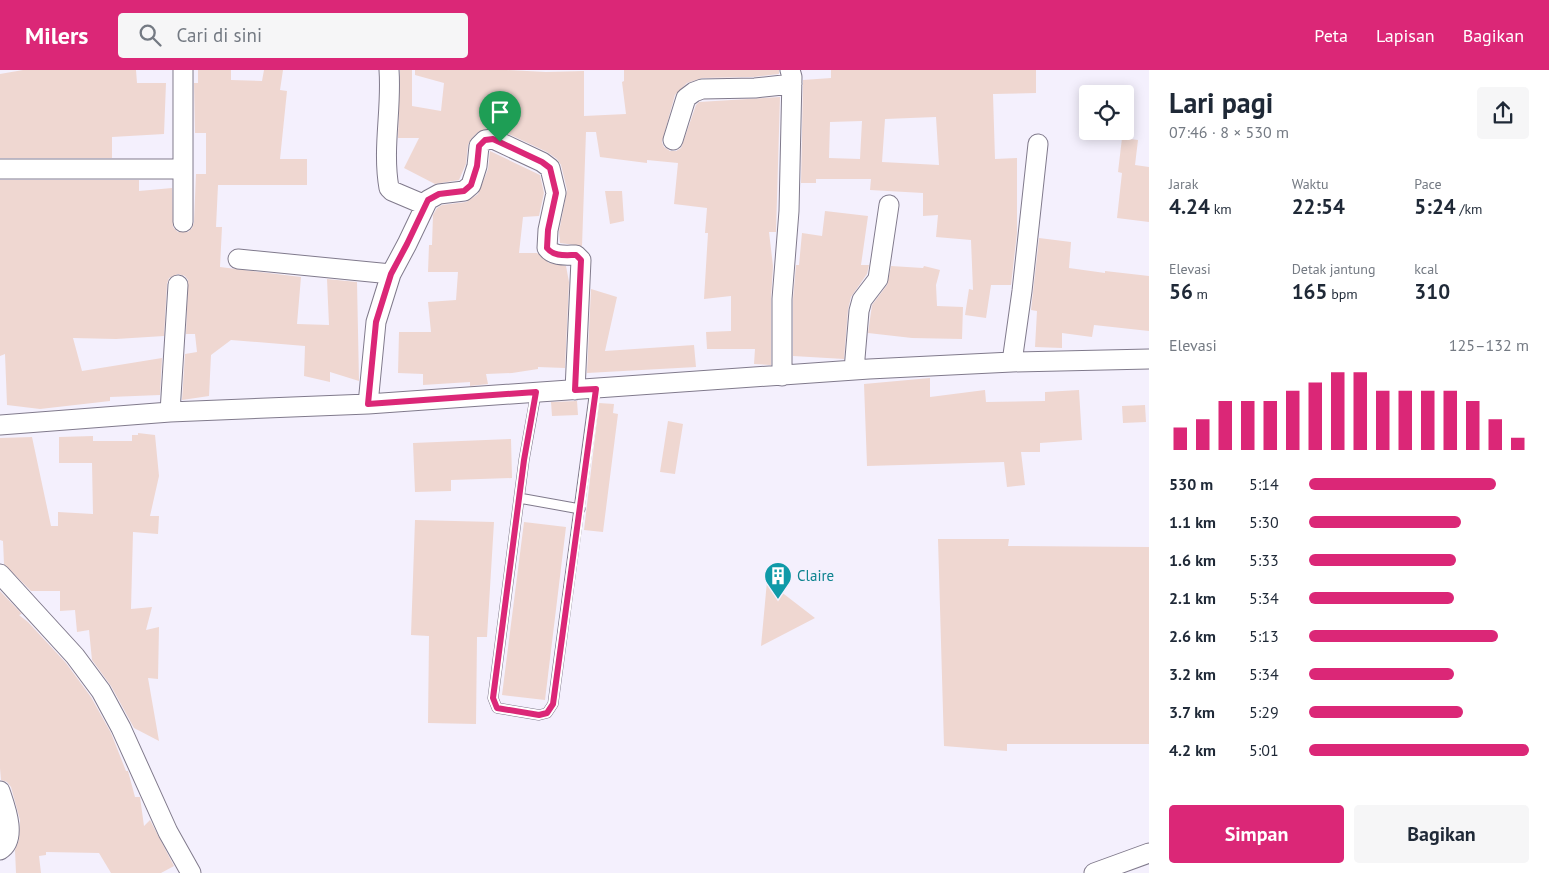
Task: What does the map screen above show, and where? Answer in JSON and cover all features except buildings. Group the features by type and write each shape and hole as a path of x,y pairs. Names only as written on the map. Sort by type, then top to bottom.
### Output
{"street":[{"path":"183,70 183,222"},
{"path":"389,70 390,93 386,137 389,188 425,205"},
{"path":"673,140 686,98 694,92 707,89 756,88 791,77 789,211 782,299 782,376"},
{"path":"368,404 376,322 391,274 425,205 431,197 460,192 471,185 477,166 479,146 485,140 493,139 546,164 550,168 556,193 548,230 547,248 551,253 576,255 581,260 575,390"},
{"path":"1012,362 1022,291 1038,144"},
{"path":"0,168 182,169"},
{"path":"854,370 859,310 862,300 878,279 889,205"},
{"path":"238,259 391,274"},
{"path":"170,412 178,285"},
{"path":"0,425 170,412 368,404 854,370 1012,362 1149,359"},
{"path":"0,574 75,656 101,690 121,728 168,832 191,873"},
{"path":"0,791 7,814 9,834 7,843 0,850"},
{"path":"1094,873 1149,853"}],"lane":[{"path":"536,392 519,498 493,691 494,703 497,708 539,715 550,710 559,665 596,389"},
{"path":"519,498 580,509"}],"place":[{"name":"Claire","path":"778,600"}],"route":[{"path":"493,139 500,142 546,164 550,168 556,193 548,230 547,248 551,253 576,255 581,260 575,390 596,389 553,704 550,710 543,715 497,708 493,698 524,460 536,392 368,404 376,322 391,274 425,205 431,197 467,189 474,180 479,146 485,140 493,139"}]}
